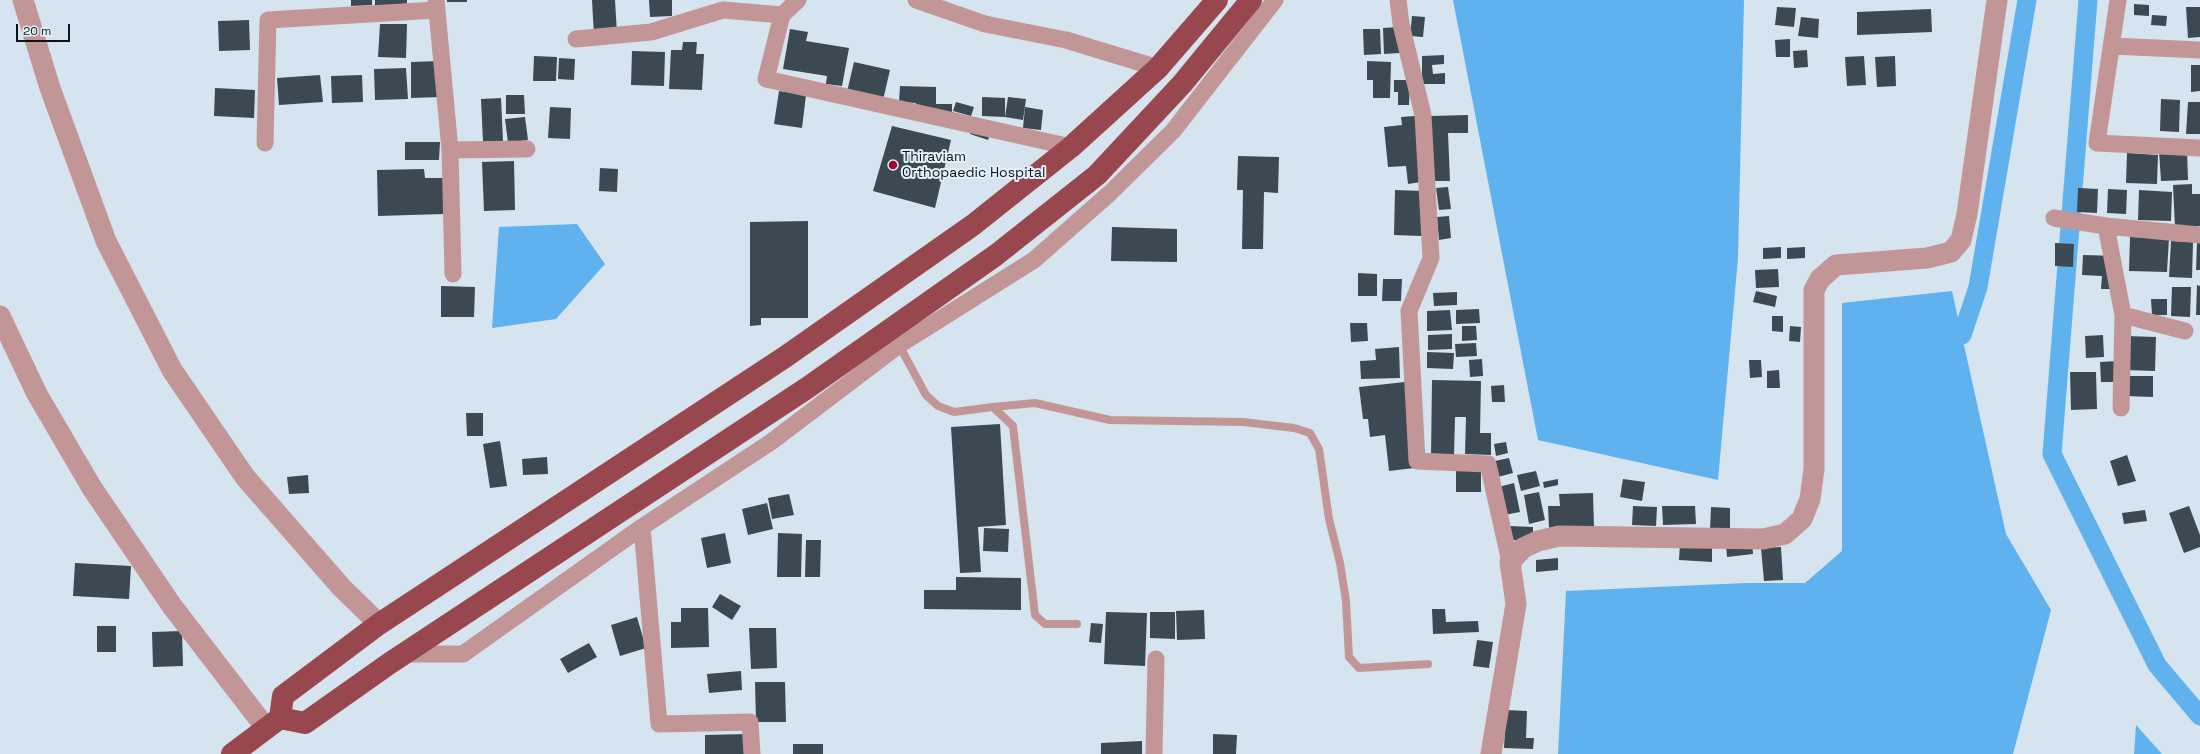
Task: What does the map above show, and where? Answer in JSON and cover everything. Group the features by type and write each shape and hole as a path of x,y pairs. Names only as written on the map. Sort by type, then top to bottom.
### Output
{"highway":[{"path":"232,754 273,723 282,696 379,624 786,357 974,225 1071,147 1158,68 1216,0"},
{"path":"273,723 305,723 406,654 807,388 996,255 1097,175 1182,84 1251,0"}],"street":[{"path":"23,0 50,88 106,241 172,370 245,477 342,588 379,624"},
{"path":"798,0 782,15 766,79 1071,147"},
{"path":"916,0 985,24 1066,40 1158,68"},
{"path":"406,654 463,654 642,527 770,442 899,345 1034,260 1110,192 1173,131 1275,0"},
{"path":"1398,0 1401,24 1423,115 1431,258 1409,312 1417,461 1488,464 1510,562 1516,604 1491,754"},
{"path":"1510,562 1523,548 1549,537 1763,540 1785,534 1802,519 1810,499 1814,469 1814,290 1820,278 1836,265 1927,258 1951,252 1961,240 1967,214 1997,0"},
{"path":"2118,0 2097,143 2200,148"},
{"path":"265,143 268,20 436,5 450,150 453,274"},
{"path":"576,39 650,32 723,10 782,15"},
{"path":"2112,46 2200,50"},
{"path":"450,150 527,149"},
{"path":"2054,218 2106,226 2200,235"},
{"path":"2106,226 2124,315 2121,408"},
{"path":"2124,315 2185,331"},
{"path":"0,316 37,394 92,488 172,606 273,723"},
{"path":"642,527 659,724 750,722 752,754"},
{"path":"1154,754 1156,659"}],"lane":[{"path":"899,345 926,395 938,406 954,412 1035,403 1110,420 1243,422 1294,428 1310,433 1318,449 1329,519 1340,563 1346,601 1349,657 1359,668 1428,664"},
{"path":"993,407 1014,426 1031,590 1035,615 1045,624 1077,624"}],"water":[{"path":"1453,0 1744,0 1738,258 1718,480 1538,440"},
{"path":"577,224 605,264 556,319 492,328 499,227"},
{"path":"1952,291 2006,534 2051,610 2013,754 1558,754 1566,591 1746,583 1805,583 1842,551 1842,303"},
{"path":"2136,725 2162,754 2134,754"}],"building":[{"path":"351,0 372,0 372,5 351,6"},
{"path":"375,0 407,0 407,9 375,10"},
{"path":"447,0 467,0 467,2 447,2"},
{"path":"592,0 615,0 617,34 594,36"},
{"path":"649,0 672,0 672,16 650,17"},
{"path":"2134,4 2149,5 2149,16 2134,15"},
{"path":"1777,7 1796,8 1794,27 1775,25"},
{"path":"2186,7 2200,7 2200,37 2188,38"},
{"path":"1931,9 1932,32 1857,35 1857,12"},
{"path":"2152,15 2167,16 2166,26 2151,25"},
{"path":"1412,16 1425,17 1423,37 1410,36"},
{"path":"1801,17 1819,19 1818,38 1798,36"},
{"path":"249,20 250,50 219,51 218,21"},
{"path":"380,24 407,24 406,58 378,57"},
{"path":"1399,27 1400,53 1384,54 1383,28"},
{"path":"790,29 808,32 806,41 849,48 842,86 826,84 827,76 783,69"},
{"path":"1363,29 1380,29 1381,54 1364,55"},
{"path":"1790,39 1790,57 1776,57 1775,40"},
{"path":"683,42 697,42 696,54 704,54 702,90 669,89 671,50 682,50"},
{"path":"1807,50 1808,67 1794,68 1793,51"},
{"path":"632,51 665,52 664,86 631,85"},
{"path":"1444,55 1444,64 1432,65 1433,74 1445,73 1445,84 1422,84 1422,56"},
{"path":"534,56 557,57 556,81 533,81"},
{"path":"1864,56 1866,85 1847,86 1845,57"},
{"path":"1895,56 1896,86 1877,87 1875,57"},
{"path":"559,58 575,59 574,80 558,79"},
{"path":"440,61 441,97 411,98 411,62"},
{"path":"1367,61 1391,62 1390,98 1373,98 1373,80 1367,80"},
{"path":"854,62 890,70 883,100 847,92"},
{"path":"2191,65 2200,65 2200,91 2191,92"},
{"path":"406,68 408,99 375,100 374,69"},
{"path":"320,75 323,102 279,105 277,78"},
{"path":"362,75 363,102 332,103 331,76"},
{"path":"1394,80 1410,80 1409,105 1398,105 1398,92 1394,92"},
{"path":"900,86 936,87 936,104 952,104 952,121 915,120 916,103 899,102"},
{"path":"215,88 255,90 254,118 214,116"},
{"path":"779,91 806,95 802,128 774,124"},
{"path":"506,95 524,95 525,114 506,114"},
{"path":"982,97 1005,98 1005,117 982,116"},
{"path":"1008,97 1026,99 1023,120 1005,117"},
{"path":"501,98 503,141 483,142 481,99"},
{"path":"2161,99 2180,100 2179,132 2160,131"},
{"path":"956,102 974,107 971,116 953,111"},
{"path":"2188,102 2200,102 2200,134 2186,134"},
{"path":"550,107 571,108 570,139 548,138"},
{"path":"1025,107 1043,110 1041,130 1023,128"},
{"path":"1468,115 1468,133 1448,133 1450,181 1432,181 1430,116"},
{"path":"1415,116 1421,182 1408,184 1406,166 1388,167 1384,127 1402,125 1401,117"},
{"path":"525,117 528,140 508,143 505,119"},
{"path":"973,125 991,131 988,140 970,134"},
{"path":"892,126 951,140 935,208 873,191"},
{"path":"405,142 440,142 439,160 405,160"},
{"path":"2187,150 2188,180 2161,181 2159,151"},
{"path":"2127,153 2158,155 2157,184 2126,183"},
{"path":"1238,156 1279,157 1278,193 1264,192 1263,249 1242,249 1243,190 1237,190"},
{"path":"514,161 515,210 484,211 482,162"},
{"path":"600,168 618,169 617,192 599,191"},
{"path":"424,169 425,178 443,178 443,214 378,216 377,170"},
{"path":"2192,184 2192,194 2200,194 2200,226 2175,228 2173,185"},
{"path":"1448,187 1451,209 1439,210 1436,188"},
{"path":"2078,188 2098,189 2097,213 2077,212"},
{"path":"2108,189 2127,190 2126,214 2107,213"},
{"path":"1395,190 1423,191 1422,236 1394,235"},
{"path":"2139,190 2172,192 2171,221 2138,220"},
{"path":"1449,216 1451,238 1439,240 1437,217"},
{"path":"808,221 808,318 761,318 761,325 750,326 750,222"},
{"path":"1112,227 1177,229 1177,262 1111,261"},
{"path":"2130,237 2169,238 2167,272 2129,271"},
{"path":"2171,241 2193,242 2192,278 2169,277"},
{"path":"2055,243 2074,244 2073,267 2055,266"},
{"path":"2197,243 2200,243 2200,270 2196,270"},
{"path":"1781,247 1781,258 1763,259 1763,248"},
{"path":"1805,247 1805,258 1787,259 1787,248"},
{"path":"2083,255 2117,256 2115,289 2101,289 2102,276 2082,275"},
{"path":"1778,269 1779,287 1756,288 1755,270"},
{"path":"1358,273 1377,274 1377,296 1358,296"},
{"path":"1383,279 1402,279 1401,301 1382,301"},
{"path":"2197,285 2200,286 2200,315 2196,315"},
{"path":"441,286 475,287 474,317 441,317"},
{"path":"2172,287 2191,287 2190,317 2171,316"},
{"path":"1756,291 1777,296 1775,307 1753,302"},
{"path":"1457,292 1457,305 1434,306 1433,293"},
{"path":"2151,299 2167,299 2167,315 2152,315"},
{"path":"1479,309 1480,323 1456,324 1456,310"},
{"path":"1450,310 1452,330 1427,331 1427,311"},
{"path":"1772,316 1783,316 1783,332 1772,331"},
{"path":"1350,323 1367,323 1368,341 1351,342"},
{"path":"1462,326 1476,326 1477,340 1462,341"},
{"path":"1790,326 1801,327 1800,342 1789,341"},
{"path":"1452,334 1452,349 1428,350 1428,335"},
{"path":"2103,335 2104,357 2086,358 2085,336"},
{"path":"2126,336 2156,337 2155,371 2126,370"},
{"path":"1476,343 1477,356 1456,357 1455,344"},
{"path":"1399,347 1400,378 1361,379 1360,361 1376,360 1375,349"},
{"path":"1427,352 1454,353 1453,369 1427,368"},
{"path":"1482,359 1483,376 1470,377 1469,360"},
{"path":"1749,360 1761,360 1762,377 1750,378"},
{"path":"2118,361 2119,382 2101,382 2100,362"},
{"path":"1779,370 1780,388 1767,388 1767,371"},
{"path":"2070,372 2096,372 2097,409 2071,410"},
{"path":"2125,376 2153,376 2153,397 2125,396"},
{"path":"1432,380 1481,381 1480,433 1491,433 1491,455 1465,454 1466,417 1455,417 1454,455 1431,455"},
{"path":"1405,382 1414,468 1389,471 1385,435 1370,437 1368,419 1363,419 1359,387"},
{"path":"1504,385 1505,402 1492,402 1491,386"},
{"path":"466,413 483,413 483,436 467,436"},
{"path":"1000,424 1006,525 978,527 981,572 960,573 951,427"},
{"path":"500,441 507,486 490,488 483,444"},
{"path":"1506,442 1508,453 1496,456 1494,444"},
{"path":"2127,455 2136,481 2118,486 2110,461"},
{"path":"547,457 548,474 523,475 522,459"},
{"path":"1509,458 1513,473 1494,478 1490,462"},
{"path":"1456,469 1481,469 1481,492 1456,492"},
{"path":"1536,471 1540,486 1521,491 1517,475"},
{"path":"308,475 309,493 289,494 287,477"},
{"path":"1558,479 1558,485 1544,488 1543,482"},
{"path":"1623,479 1645,482 1642,501 1620,497"},
{"path":"1514,483 1520,512 1504,515 1498,487"},
{"path":"1539,492 1545,520 1529,524 1524,495"},
{"path":"1593,493 1594,527 1549,528 1548,506 1560,506 1559,494"},
{"path":"789,494 794,515 772,519 768,498"},
{"path":"767,503 773,529 748,535 742,509"},
{"path":"1633,506 1657,507 1656,526 1632,525"},
{"path":"1662,506 1695,506 1696,524 1663,525"},
{"path":"2189,506 2200,535 2200,547 2184,553 2169,513"},
{"path":"1711,507 1730,508 1730,531 1710,530"},
{"path":"2145,510 2147,521 2124,524 2122,513"},
{"path":"1510,526 1533,527 1533,541 1510,540"},
{"path":"984,528 1009,529 1008,552 983,551"},
{"path":"725,533 731,563 707,568 701,538"},
{"path":"778,533 802,534 801,577 777,577"},
{"path":"806,540 821,540 820,577 805,577"},
{"path":"1752,543 1753,554 1727,557 1726,545"},
{"path":"1680,544 1712,546 1712,562 1679,560"},
{"path":"1781,547 1783,580 1764,581 1761,548"},
{"path":"1558,558 1558,570 1536,572 1536,560"},
{"path":"75,563 131,566 129,599 73,596"},
{"path":"956,577 1021,578 1021,610 924,609 924,590 956,590"},
{"path":"720,594 741,606 732,620 712,607"},
{"path":"681,608 708,608 709,647 671,648 671,622 681,622"},
{"path":"1432,609 1445,609 1446,622 1478,621 1479,632 1433,634"},
{"path":"1204,610 1205,639 1177,640 1176,611"},
{"path":"1106,612 1147,613 1145,666 1104,664"},
{"path":"1150,612 1175,612 1175,639 1150,638"},
{"path":"637,617 646,648 620,656 611,625"},
{"path":"1091,623 1103,624 1101,643 1089,642"},
{"path":"97,626 116,626 116,652 97,652"},
{"path":"749,628 776,628 777,668 751,669"},
{"path":"182,631 183,666 153,667 152,632"},
{"path":"1477,640 1493,642 1489,668 1473,666"},
{"path":"589,643 597,657 568,673 560,659"},
{"path":"741,671 742,690 709,693 707,674"},
{"path":"755,682 785,682 786,722 756,722"},
{"path":"1506,710 1527,711 1526,738 1534,738 1533,749 1504,748"},
{"path":"747,734 747,754 705,754 705,735"},
{"path":"1213,734 1237,735 1236,754 1213,754"},
{"path":"1142,741 1142,754 1101,754 1101,743"},
{"path":"793,744 823,744 823,754 793,754"}],"waterway":[{"path":"1962,335 1978,287 2027,0"},
{"path":"2088,0 2052,454 2157,665 2200,716"}],"place":[{"name":"Thiraviam Orthopaedic Hospital","path":"893,165"}]}
